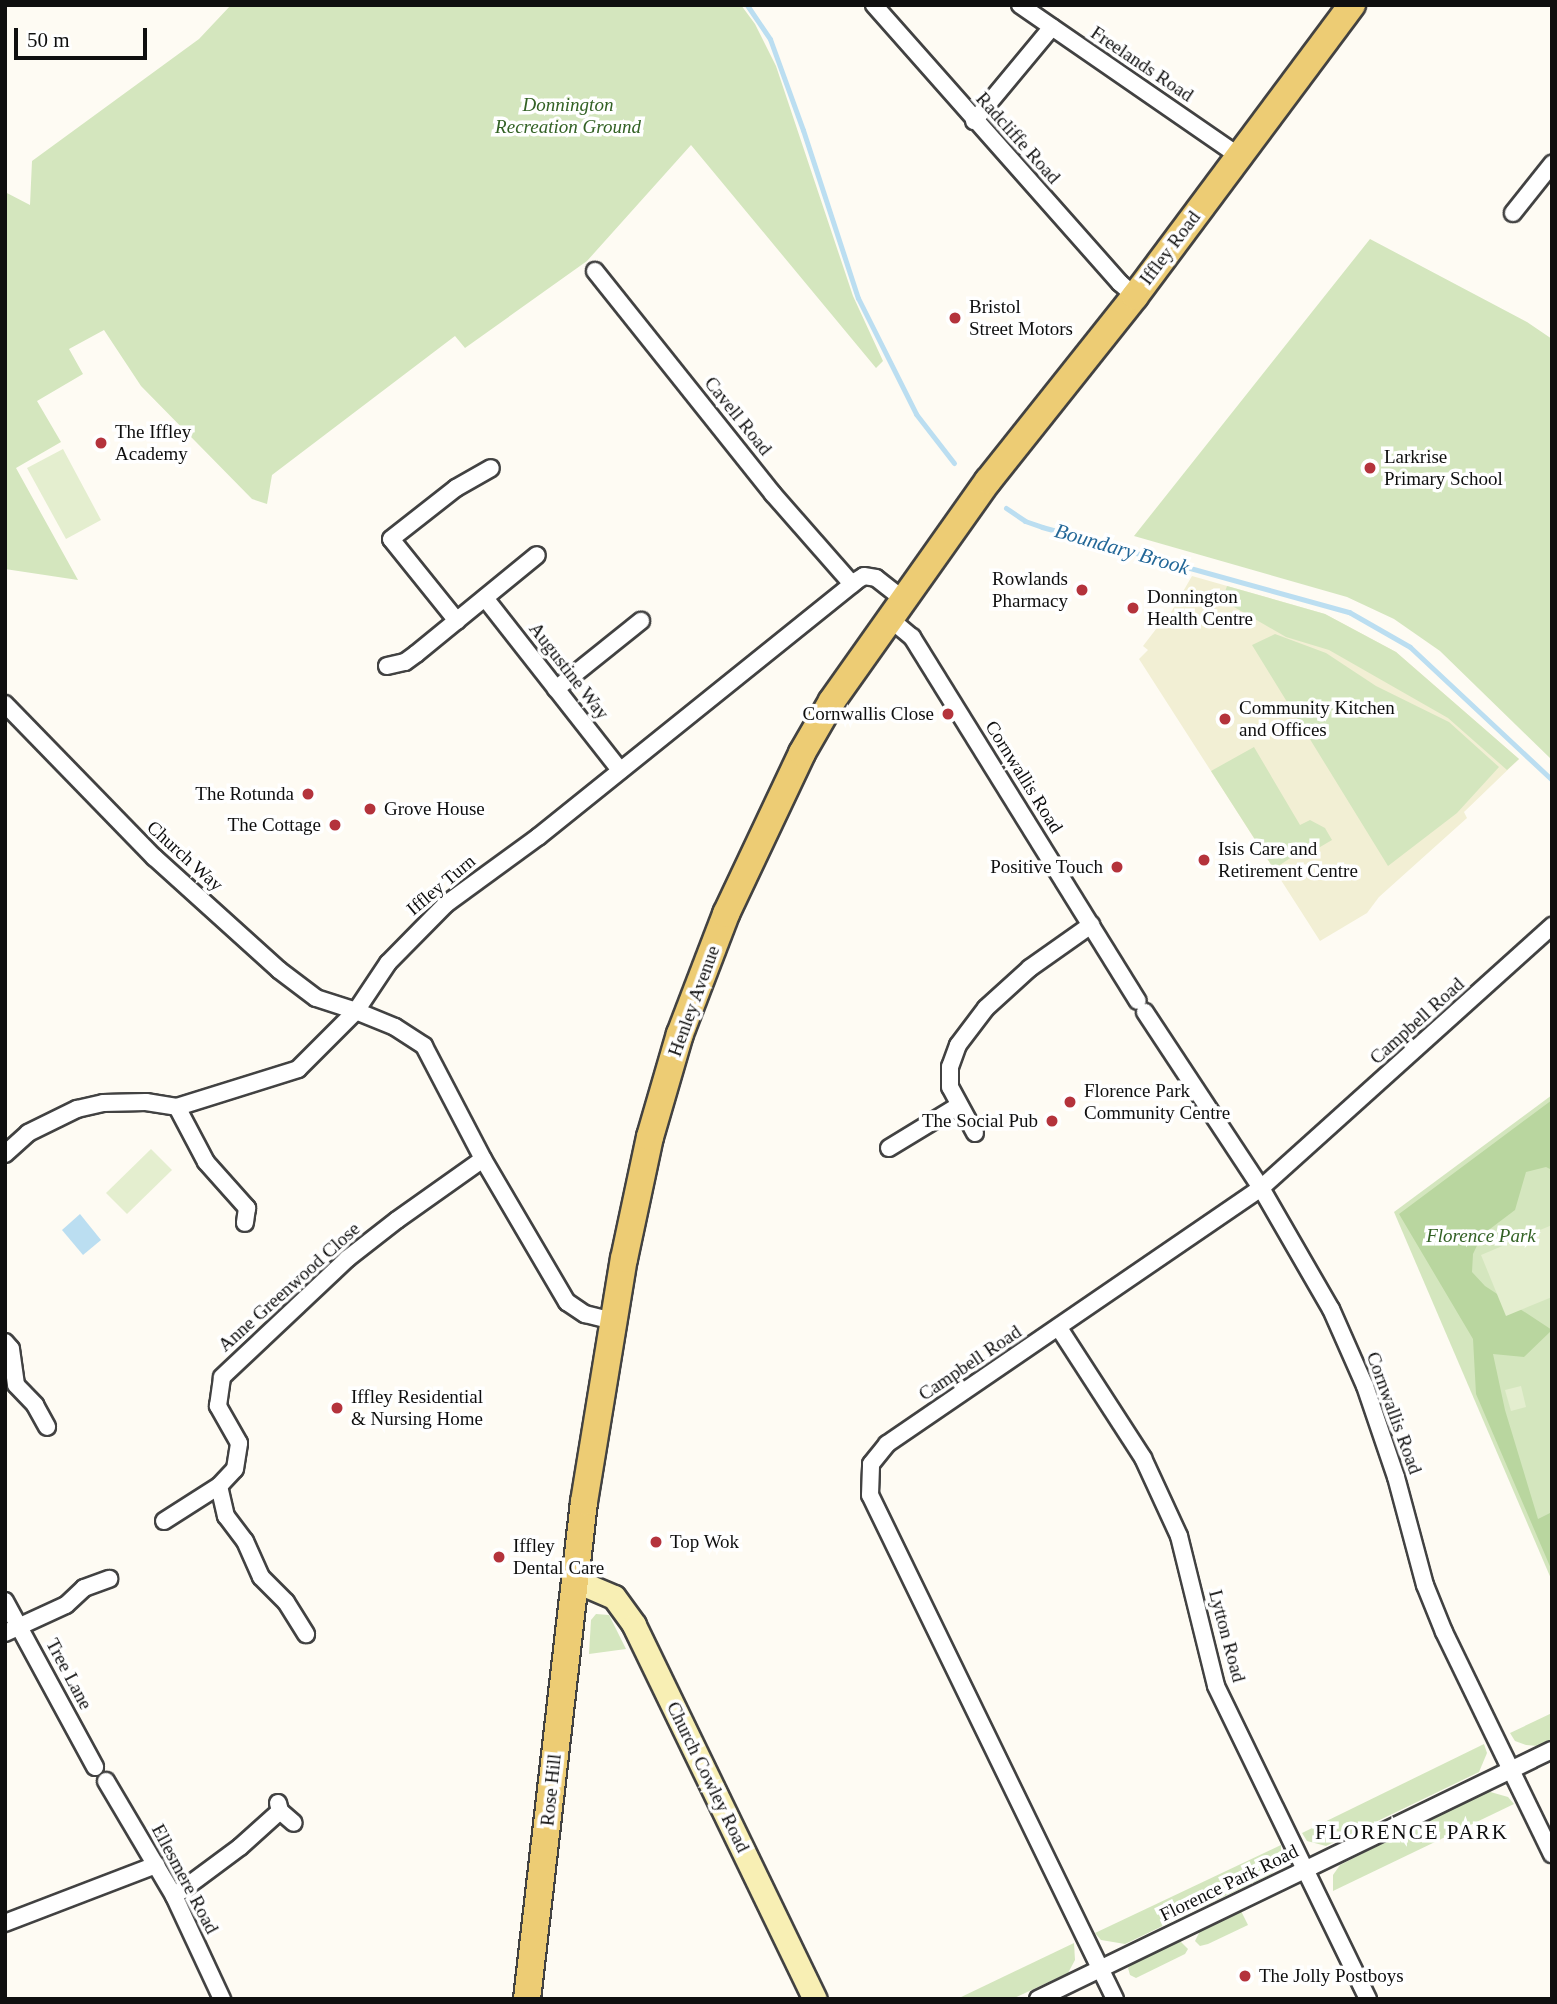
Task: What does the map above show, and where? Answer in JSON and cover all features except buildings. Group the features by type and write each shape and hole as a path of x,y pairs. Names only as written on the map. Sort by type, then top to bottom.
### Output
{"main road":[{"name":"Iffley Road","path":"984,487 1135,296 1352,5"},
{"name":"Henley Avenue","path":"575,1580 595,1430 614,1321 650,1136 680,1034 726,914 802,753 832,701 984,487"},
{"name":"Rose Hill","path":"527,1999 575,1580"},
{"name":"Church Cowley Road","path":"575,1580 614,1597 634,1625 816,1999"}],"street":[{"name":"Radcliffe Road","path":"874,5 1119,284 1135,296"},
{"name":"Freelands Road","path":"1020,5 1240,156"},
{"path":"974,121 1052,27"},
{"path":"1513,213 1552,164"},
{"name":"Cavell Road","path":"595,271 773,494 852,584"},
{"path":"457,621 391,539 456,488 491,468"},
{"path":"387,666 405,662 537,555"},
{"path":"852,584 864,576 876,578 896,609"},
{"name":"Iffley Turn","path":"177,1107 298,1069 356,1010 388,963 446,904 538,837 852,584"},
{"name":"Augustine Way","path":"485,598 620,770"},
{"name":"Cornwallis Road","path":"896,609 1142,1007 1261,1188 1331,1309 1365,1386 1396,1477 1425,1585 1510,1770 1552,1854"},
{"path":"556,689 641,621"},
{"name":"Church Way","path":"5,704 145,849 279,970 316,998 356,1010"},
{"path":"975,1133 950,1087 950,1066 958,1045 986,1008 1030,968 1091,925"},
{"name":"Campbell Road","path":"1115,1999 870,1495 871,1464 887,1444 1261,1188 1552,926"},
{"path":"356,1010 395,1027 424,1046 483,1159 567,1302 585,1314 614,1321"},
{"path":"5,1154 28,1133 55,1116 77,1109 103,1104 146,1102 177,1107 206,1162 247,1208 245,1223"},
{"path":"889,1148 958,1106"},
{"name":"Anne Greenwood Close","path":"164,1521 219,1486 235,1469 239,1443 218,1405 222,1377 348,1259 397,1220 483,1159"},
{"name":"Lytton Road","path":"1059,1328 1143,1458 1179,1536 1216,1686 1368,1999"},
{"path":"5,1342 10,1349 16,1385 35,1405 47,1427"},
{"path":"219,1486 226,1516 245,1541 261,1577 286,1602 306,1634"},
{"path":"12,1630 66,1605 85,1588 109,1579"},
{"name":"Tree Lane","path":"5,1601 12,1630 95,1768"},
{"name":"Florence Park Road","path":"1038,1999 1552,1750"},
{"name":"Ellesmere Road","path":"106,1781 174,1896 222,1999"},
{"path":"174,1896 240,1847 278,1806 294,1823"},
{"path":"5,1923 156,1865"}],"shaded area":[{"path":"1192,576 1325,614 1396,652 1519,759 1464,812 1467,818 1379,897 1367,913 1320,941 1139,659 1148,650 1143,646 1163,620 1166,621"}],"green space":[{"name":"Donnington Recreation Ground","path":"231,5 741,5 755,24 776,66 853,296 883,361 876,368 691,145 587,261 465,348 455,336 272,475 267,504 252,499 141,386 104,330 69,349 83,374 37,401 61,442 16,468 78,580 5,569 5,192 30,205 32,161 199,39"},
{"name":"Larkrise Primary School","path":"1370,239 1527,322 1552,339 1552,760 1440,651 1394,619 1347,597 1134,536"},
{"path":"63,449 101,520 66,539 27,468"},
{"path":"1227,586 1325,614 1396,652 1519,759 1507,770 1448,718 1329,650 1286,637 1222,600"},
{"path":"1275,634 1326,653 1376,686 1449,722 1499,767 1457,813 1388,866 1252,645"},
{"path":"1254,747 1300,825 1310,820 1325,828 1332,840 1315,850 1311,844 1274,869 1211,771"},
{"name":"Florence Park","path":"1552,1095 1552,1581 1394,1212"},
{"path":"1552,1100 1552,1170 1546,1167 1526,1172 1515,1210 1482,1235 1473,1254 1472,1272 1485,1286 1552,1330 1524,1357 1493,1354 1505,1410 1538,1519 1552,1512 1552,1571 1476,1394 1473,1339 1399,1214"},
{"path":"151,1149 172,1170 127,1214 106,1193"},
{"path":"1552,1225 1552,1297 1506,1316 1481,1255"},
{"path":"1521,1386 1526,1407 1511,1411 1505,1390"},
{"path":"596,1614 609,1615 626,1649 589,1654 591,1620"},
{"path":"1552,1713 1552,1740 1538,1746 1526,1745 1515,1741 1510,1733"},
{"path":"1484,1744 1487,1753 1479,1772 1326,1846 1307,1841 1302,1833"},
{"path":"1487,1791 1508,1797 1514,1804 1333,1891 1333,1875 1340,1865"},
{"path":"1281,1845 1281,1865 1271,1874 1125,1944 1101,1940 1095,1933"},
{"path":"1241,1911 1248,1925 1208,1944 1200,1946 1195,1941 1201,1929"},
{"path":"1180,1941 1188,1949 1185,1954 1136,1978 1130,1975 1128,1968 1132,1964"},
{"path":"1074,1943 1075,1960 1068,1973 1012,1999 957,1999"}],"water":[{"path":"80,1214 101,1240 83,1255 62,1230"}],"waterway":[{"name":"Boundary Brook","path":"747,5 770,39 858,298 916,414 954,463"},
{"name":"Boundary Brook","path":"1006,508 1025,521 1042,527 1349,612 1410,647 1552,780"}],"place":[{"name":"Bristol Street Motors","path":"955,318"},
{"name":"The Iffley Academy","path":"101,443"},
{"name":"Larkrise Primary School","path":"1370,468"},
{"name":"Rowlands Pharmacy","path":"1082,590"},
{"name":"Donnington Health Centre","path":"1133,608"},
{"name":"Cornwallis Close","path":"948,714"},
{"name":"Community Kitchen and Offices","path":"1225,719"},
{"name":"The Rotunda","path":"308,794"},
{"name":"Grove House","path":"370,809"},
{"name":"The Cottage","path":"335,825"},
{"name":"Isis Care and Retirement Centre","path":"1204,860"},
{"name":"Positive Touch","path":"1117,867"},
{"name":"Florence Park Community Centre","path":"1070,1102"},
{"name":"The Social Pub","path":"1052,1121"},
{"name":"Iffley Residential & Nursing Home","path":"337,1408"},
{"name":"Top Wok","path":"656,1542"},
{"name":"Iffley Dental Care","path":"499,1557"},
{"name":"The Jolly Postboys","path":"1245,1976"}],"district":[{"name":"FLORENCE PARK","path":"1412,1832"}]}
